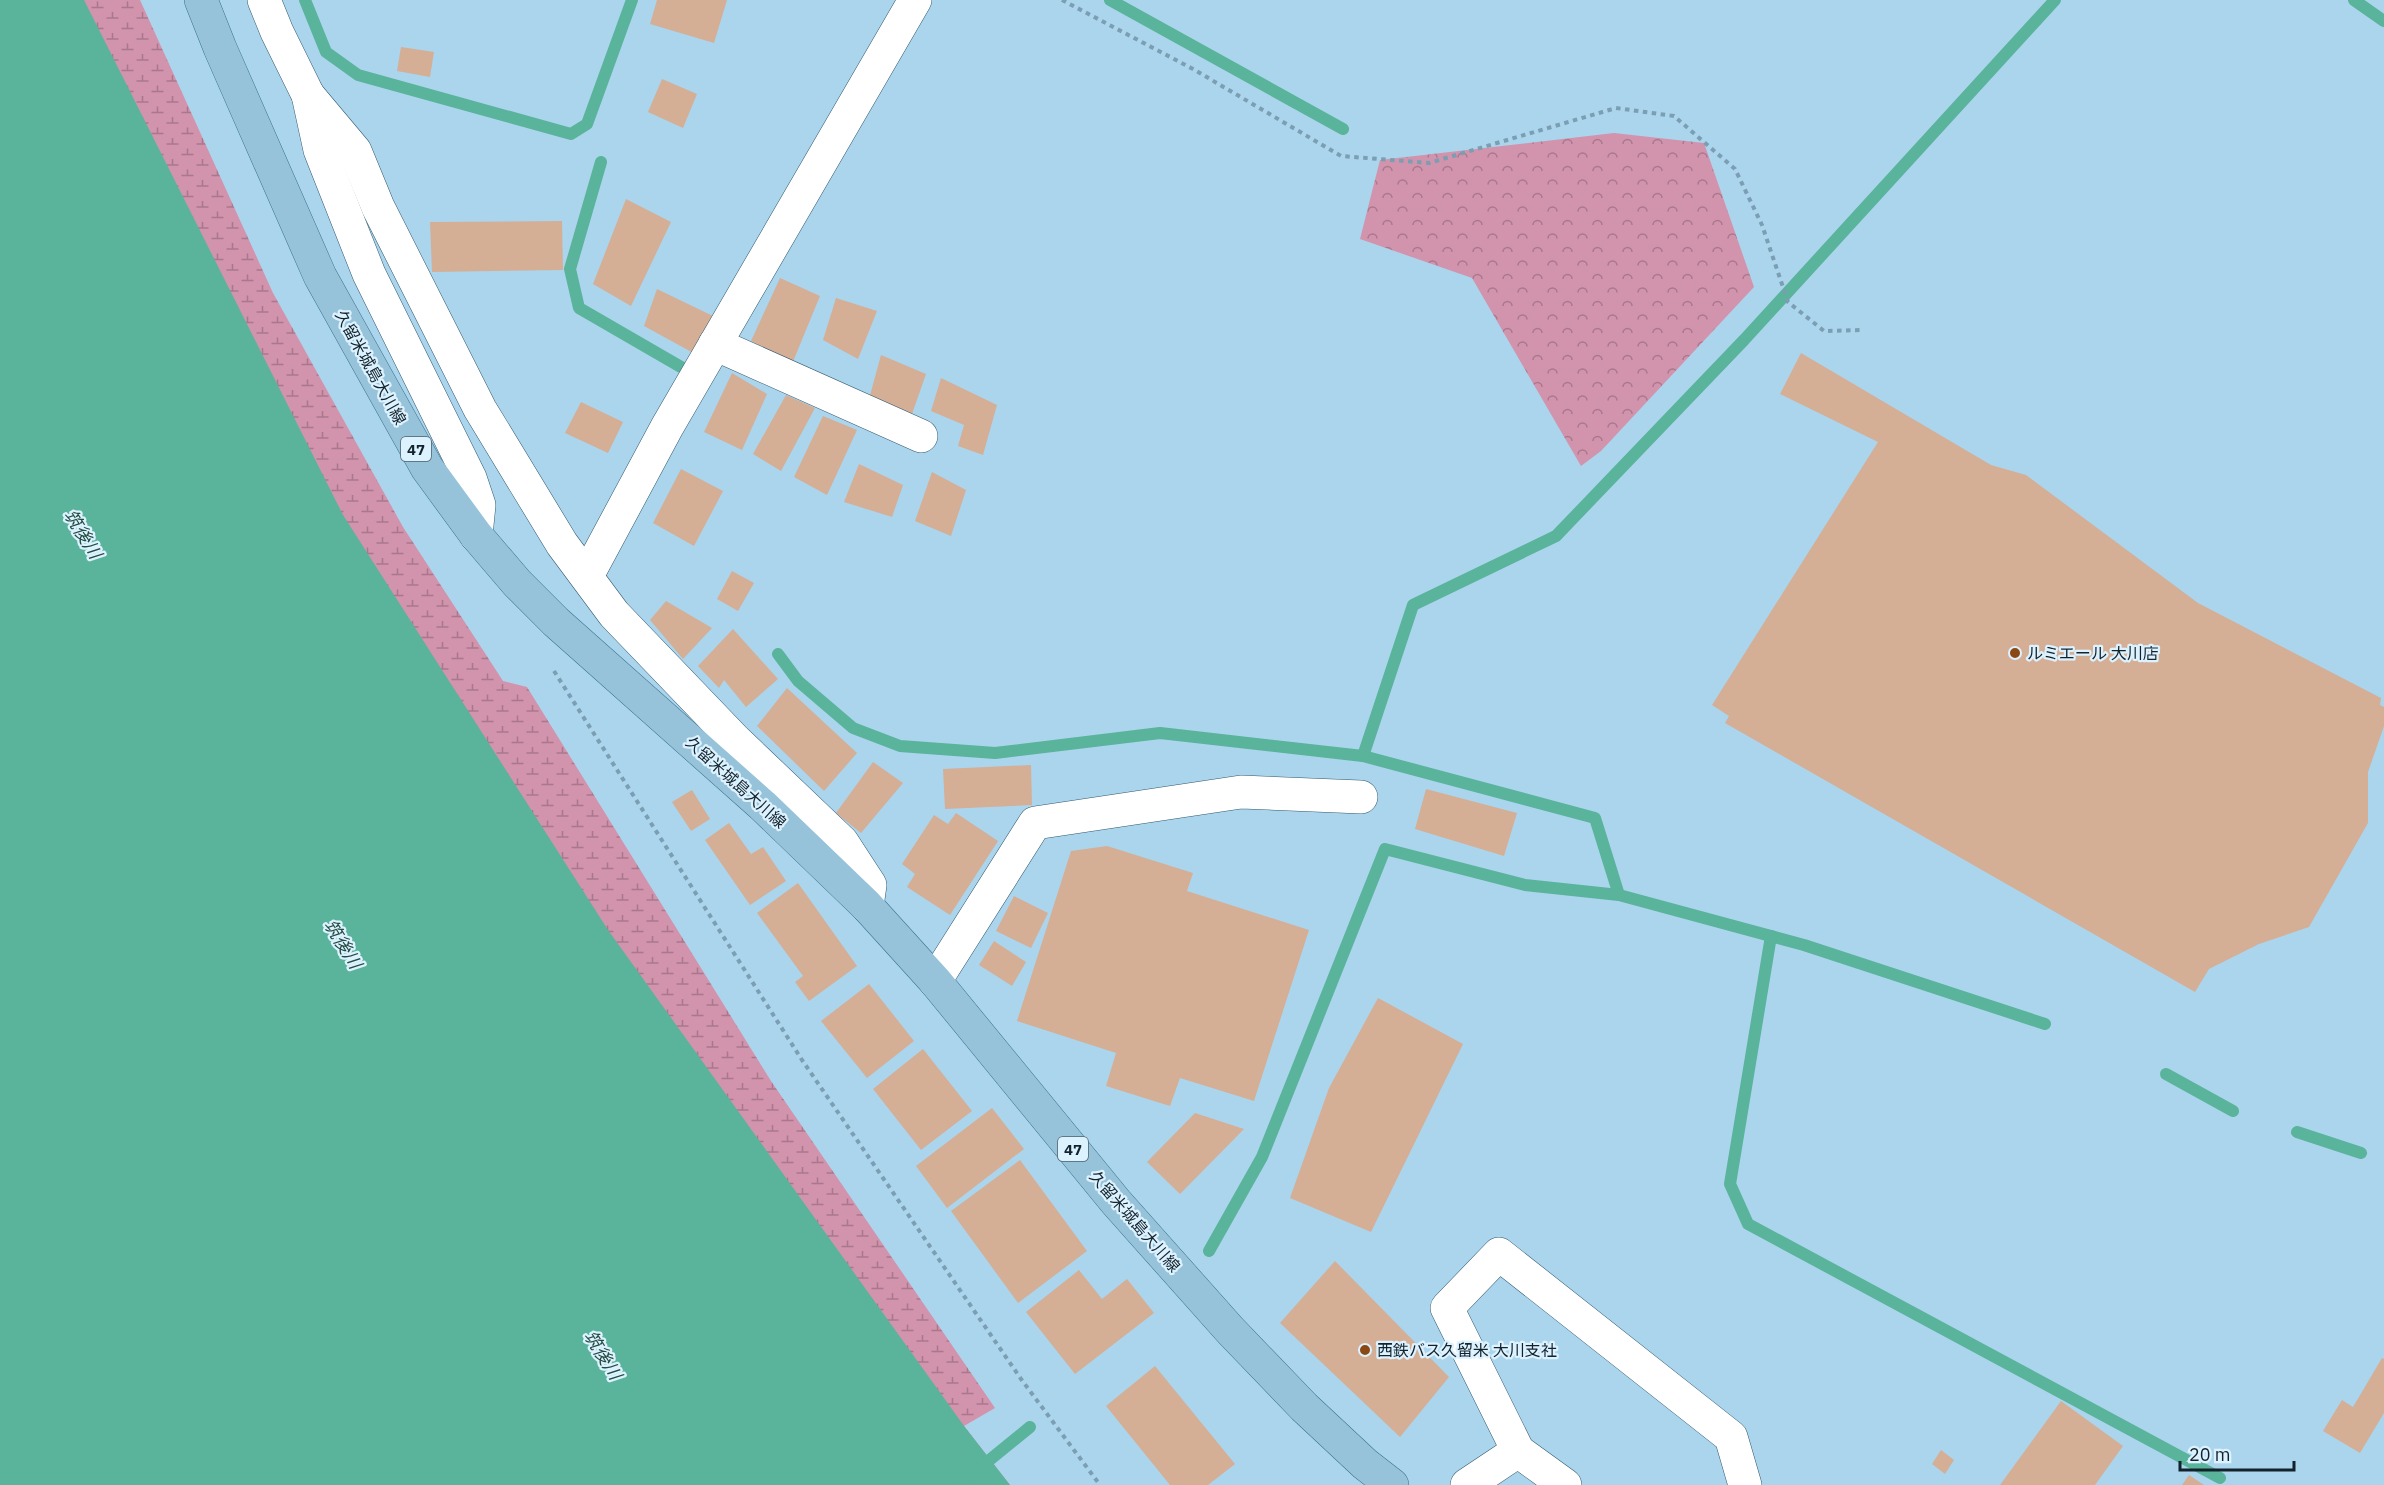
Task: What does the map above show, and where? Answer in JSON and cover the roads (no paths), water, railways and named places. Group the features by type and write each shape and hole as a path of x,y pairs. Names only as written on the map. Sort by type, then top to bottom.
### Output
{"main road":[{"name":"久留米城島大川線","path":"201,0 321,276 427,468 476,536 517,584 556,622 762,805 867,906 935,981 1116,1202 1230,1330 1304,1407 1365,1464 1392,1485"}],"street":[{"path":"264,0 308,95 355,151 378,207 480,409 562,544 614,614 734,739 842,842 870,885 867,906"},
{"path":"586,576 667,427 915,0"},
{"path":"308,95 320,150 369,274 470,478 478,505 476,536"},
{"path":"715,344 921,436"},
{"path":"935,981 1035,823 1241,792 1361,797"},
{"path":"1565,1485 1518,1451 1447,1308 1499,1254 1731,1437 1745,1485"},
{"path":"1467,1485 1518,1451"}],"water":[{"name":"筑後川","path":"0,0 84,0 343,515 608,930 964,1426 1010,1485 0,1485"}],"waterway":[{"path":"305,0 326,52 358,75 571,134 587,124 632,0"},
{"path":"1110,0 1343,129"},
{"path":"1363,756 1413,605 1556,536 1744,340 2055,0"},
{"path":"2354,0 2384,21"},
{"path":"601,162 570,269 579,308 681,367"},
{"path":"778,654 798,681 853,728 900,746 995,753 1160,733 1363,756 1595,818 1619,895 1804,945 2045,1024"},
{"path":"1209,1251 1262,1157 1385,849 1525,885 1619,895"},
{"path":"1771,936 1730,1184 1748,1224 2220,1478"},
{"path":"2166,1074 2233,1111"},
{"path":"2297,1132 2361,1153"},
{"path":"959,1485 1030,1427"}],"place":[{"name":"ルミエール 大川店","path":"2015,653"},
{"name":"西鉄バス久留米 大川支社","path":"1365,1350"}]}
